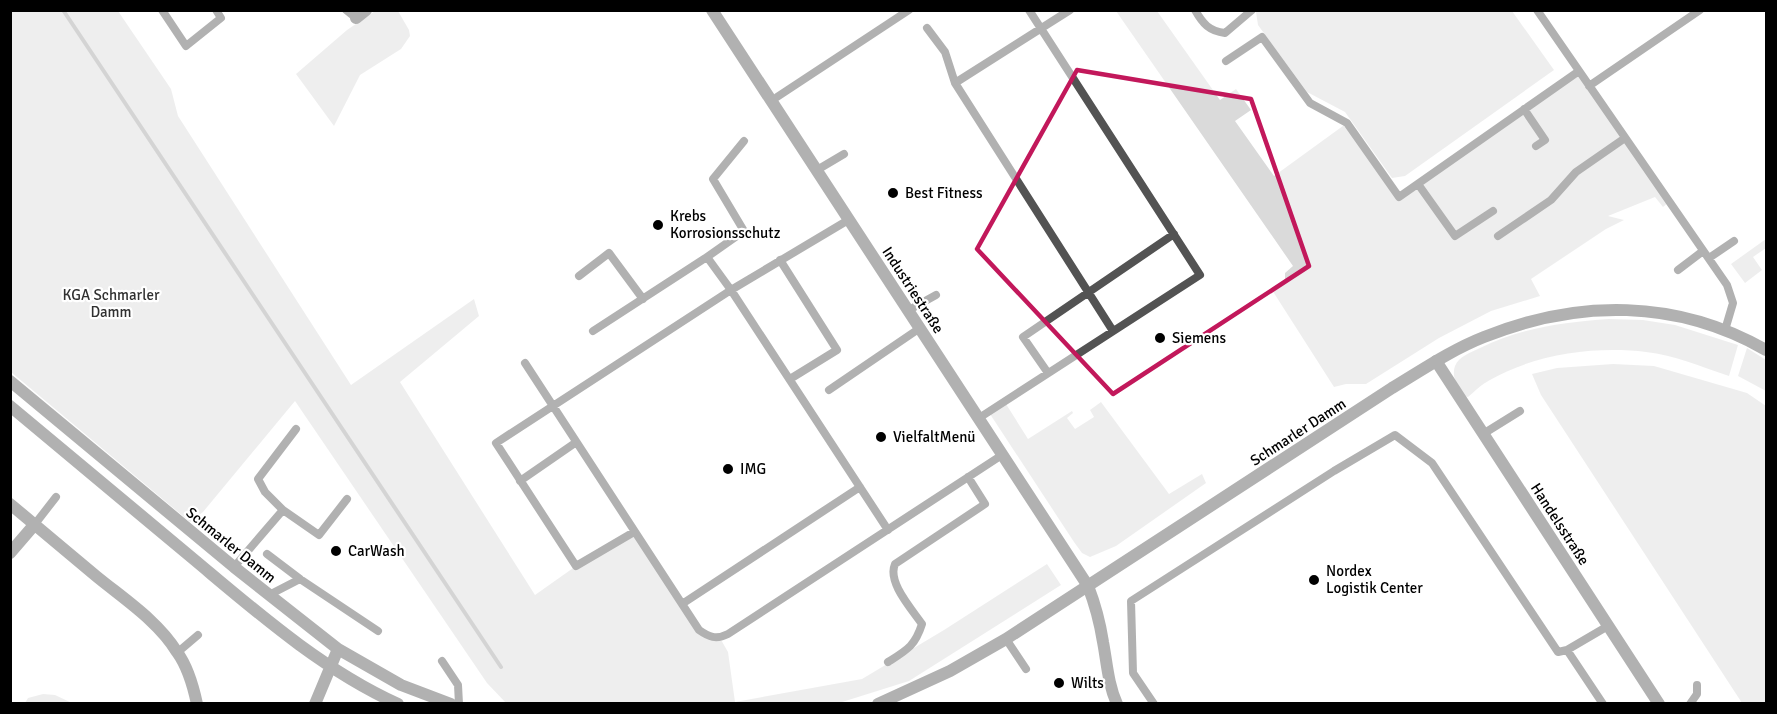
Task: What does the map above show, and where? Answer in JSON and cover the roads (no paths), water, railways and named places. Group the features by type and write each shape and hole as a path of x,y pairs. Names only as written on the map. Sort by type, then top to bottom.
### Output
{"street":[{"name":"Industriestraße","path":"712,10 1088,586 1103,641 1110,684 1117,704"},
{"name":"Schmarler Damm","path":"880,703 950,671 1006,639 1436,361 1483,337 1530,321 1572,312 1617,310 1687,318 1725,330 1767,350"},
{"name":"Handelsstraße","path":"1436,361 1659,704"},
{"name":"Schmarler Damm","path":"10,381 234,567 338,649 401,685 451,704"},
{"path":"10,406 248,605 330,666 360,685 398,704"},
{"path":"10,504 137,609 166,638 178,652 192,681 197,704"},
{"path":"10,553 34,524"},
{"path":"315,704 338,649"}],"lane":[{"path":"162,10 186,46 221,18 216,10"},
{"path":"777,97 909,10"},
{"path":"979,418 1200,274 1029,10"},
{"path":"955,83 1070,10"},
{"path":"1195,10 1204,25 1214,32 1225,33 1252,10"},
{"path":"1537,10 1709,258 1730,292 1732,303 1725,330"},
{"path":"1589,86 1700,10"},
{"path":"927,28 945,52 955,83 1113,331"},
{"path":"1226,61 1262,37 1310,103 1347,123 1399,197 1579,71"},
{"path":"1524,109 1545,140 1536,146"},
{"path":"1498,236 1551,200 1576,172 1625,138"},
{"path":"593,331 744,231 713,179 744,141"},
{"path":"817,170 844,154"},
{"path":"1418,184 1455,236 1492,211"},
{"path":"634,532 576,566 496,443 731,290 850,219"},
{"path":"1048,373 1023,337 1174,234"},
{"path":"1709,258 1734,241"},
{"path":"1678,270 1703,251"},
{"path":"579,276 609,254 643,298"},
{"path":"707,257 888,530"},
{"path":"780,261 837,350 790,379"},
{"path":"909,310 936,295"},
{"path":"829,390 920,328"},
{"path":"525,363 699,630 708,636 720,638 1002,455"},
{"path":"1483,434 1520,411"},
{"path":"296,429 258,479 265,492 283,510 319,535 347,499"},
{"path":"1154,704 1133,672 1131,601 1395,435 1432,464 1558,652 1568,650 1608,626"},
{"path":"520,481 575,443"},
{"path":"888,662 912,646 922,624 893,580 892,571 895,564 985,504 968,477"},
{"path":"682,604 860,488"},
{"path":"34,524 56,497"},
{"path":"234,567 283,510"},
{"path":"267,554 378,631"},
{"path":"269,595 300,579"},
{"path":"178,652 198,635"},
{"path":"1006,639 1026,669"},
{"path":"1568,650 1603,704"},
{"path":"442,661 458,685 459,704"},
{"path":"1690,704 1697,694 1697,685"}],"waterway":[{"path":"63,10 501,667"}],"place":[{"name":"Best Fitness","path":"893,193"},
{"name":"Krebs Korrosionsschutz","path":"658,225"},
{"name":"Siemens","path":"1160,338"},
{"name":"VielfaltMenü","path":"881,437"},
{"name":"IMG","path":"728,469"},
{"name":"CarWash","path":"336,551"},
{"name":"Nordex Logistik Center","path":"1314,580"},
{"name":"Wilts","path":"1059,683"}],"park label":[{"name":"KGA Schmarler Damm","path":"111,304"}]}
